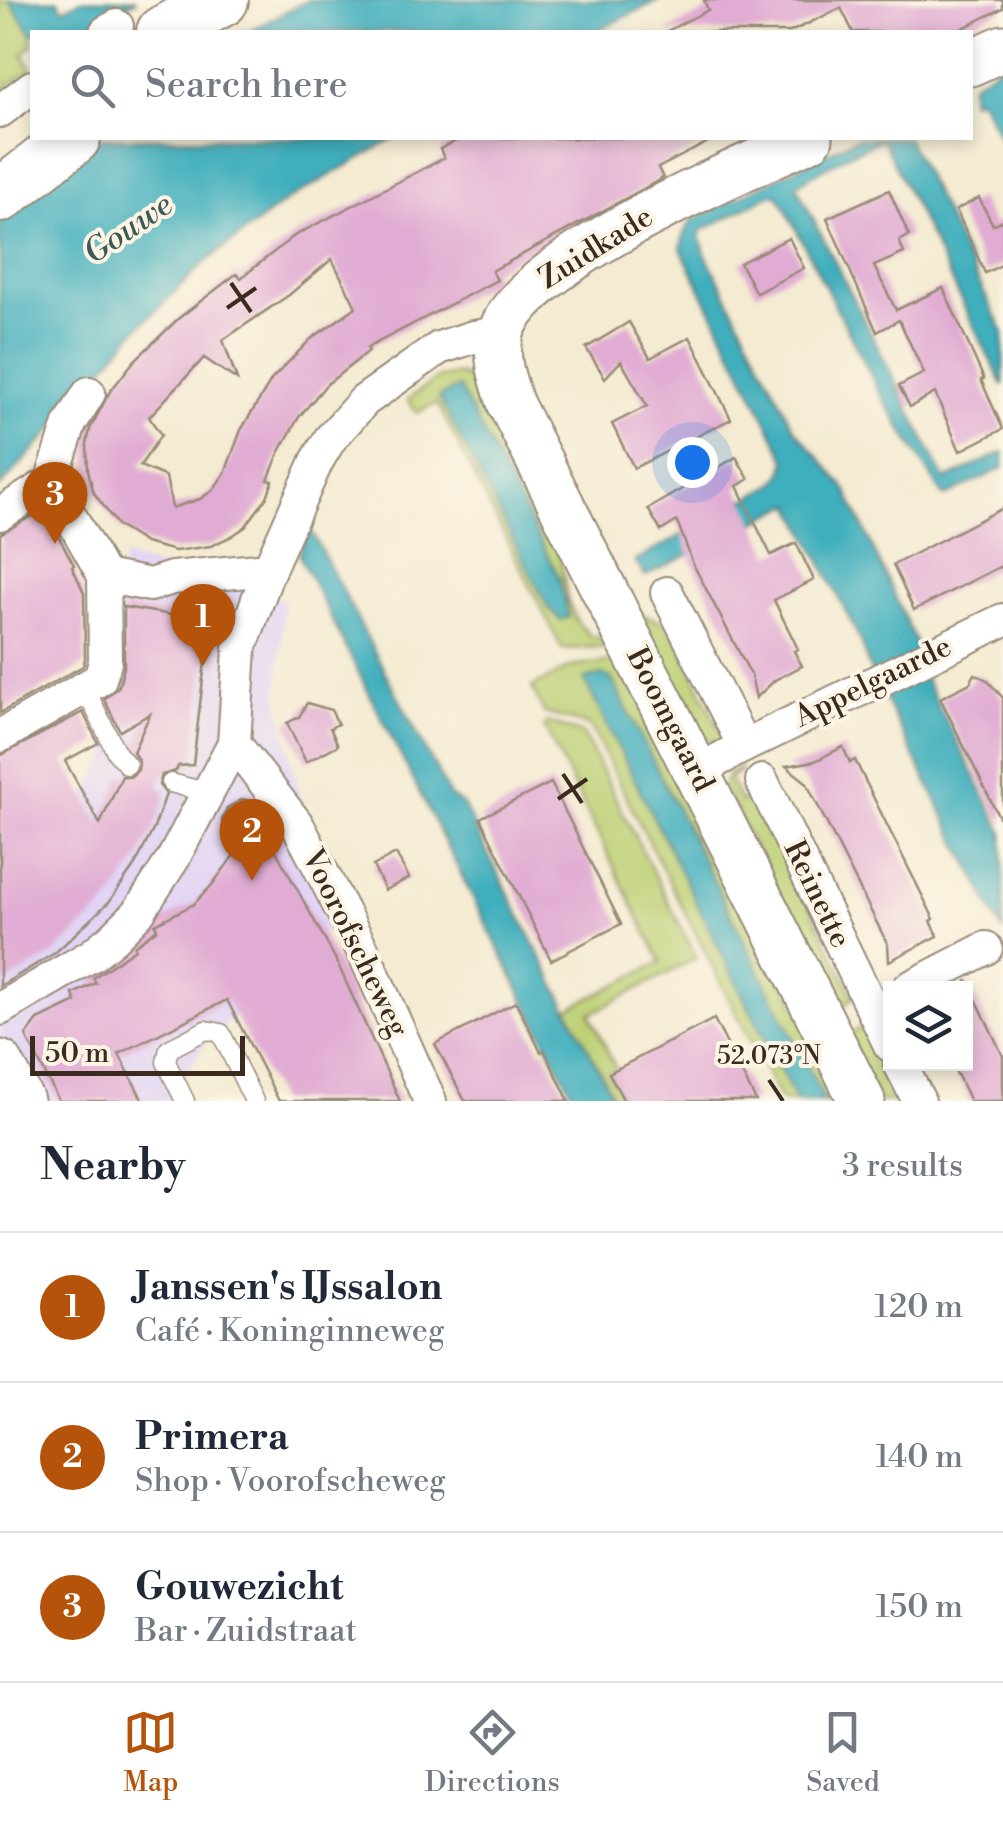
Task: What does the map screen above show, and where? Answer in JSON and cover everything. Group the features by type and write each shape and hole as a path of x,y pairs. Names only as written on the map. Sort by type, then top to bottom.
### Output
{"main road":[{"path":"129,30 222,0"},
{"path":"210,30 238,0"},
{"path":"0,156 30,133"},
{"path":"0,196 71,140"}],"street":[{"path":"973,62 1003,48"},
{"path":"0,111 30,88"},
{"name":"Zuidkade","path":"500,333 512,308 530,289 641,216 806,140"},
{"path":"0,1009 92,955 138,913 173,859 234,743 240,650 317,460 364,400 439,348 472,336 500,333"},
{"name":"Boomgaard","path":"500,333 498,365 511,405 862,1101"},
{"path":"0,514 51,482 70,424 89,394"},
{"path":"0,736 100,679 106,662 104,576 51,482"},
{"path":"104,576 150,585 172,578 270,569"},
{"path":"667,593 744,746 696,772"},
{"name":"Appelgaarde","path":"744,746 1003,620"},
{"name":"Voorofscheweg","path":"234,743 297,824 363,951 430,1101"},
{"name":"Reinette","path":"762,781 881,1003"},
{"path":"922,981 986,948"},
{"path":"827,1031 881,1003"},
{"path":"0,1063 20,1101"},
{"path":"904,1071 919,1101"}],"lane":[{"path":"85,688 116,752 127,765"},
{"path":"170,784 208,793"},
{"path":"185,1101 166,1062 169,1049 206,1030 221,1033 254,1101"}],"shaded area":[{"path":"123,557 284,600 278,695 328,928 204,1044 170,1101 0,1101 0,926 13,917 106,760"}],"green space":[{"path":"0,0 9,0 30,31 30,48 23,54 30,70 0,91"},
{"path":"459,374 469,379 558,543 568,602 577,622 592,637 602,637 607,647 562,649 437,403 416,413 408,399 439,377"},
{"path":"641,615 670,624 723,737 718,741 703,740"},
{"path":"625,659 844,1101 825,1101 611,678 585,680 796,1101 781,1101 590,726 544,713 532,687 571,667"},
{"path":"547,722 583,734 697,958 590,1014 616,1069 609,1073 624,1101 615,1101 568,1009 661,962 544,726"},
{"path":"740,768 729,779 741,802 755,794 854,997 842,1008 834,1007 723,785 728,775"},
{"path":"868,1026 883,1053 883,1071 893,1071 910,1101 878,1101 849,1036"}],"water":[{"path":"9,0 58,0 63,9 80,0 137,0 83,30 30,31"},
{"path":"309,0 660,0 598,30 251,30"},
{"path":"1003,63 1003,143 979,98 973,100 973,83"},
{"name":"Gouwe","path":"95,140 392,140 286,201 202,265 134,332 0,487 0,217"},
{"path":"853,140 880,140 796,185 945,480 1003,452 1003,468 944,497 883,399 779,196 772,194 699,232 705,253 794,428 846,489 915,641 923,675 1003,832 1003,932 868,665 861,642 792,504 645,576 635,561 774,484 783,473 786,460 681,249 692,220"},
{"path":"882,140 908,140 1003,331 1003,386"},
{"path":"459,387 559,577 569,617 560,620 548,607 439,397"},
{"path":"309,527 450,796 463,805 615,1101 576,1101 299,555"},
{"path":"602,675 611,678 825,1101 796,1101 584,679"}],"building":[{"path":"704,0 1003,0 1003,8 959,30 852,30 841,8 794,30 669,30 708,10"},
{"path":"458,140 712,140 658,168 663,178 492,271 497,280 367,348 369,351 326,385 299,417 268,480 273,481 267,497 245,527 232,536 211,546 175,551 145,543 118,526 94,493 87,444 90,429 109,393 134,361 179,318 236,274 241,278 294,236 444,158 440,149","holes":["332,259 356,307 311,339 272,379 241,430 225,473 213,490 200,499 172,508 166,477 140,466 161,435 149,417 204,358 237,380 223,340 289,295"]},
{"path":"889,190 909,236 899,241 904,253 874,266 896,310 943,288 1003,429 960,451 935,393 910,407 899,386 924,373 899,320 877,332 827,218"},
{"path":"979,198 993,225 1003,220 1003,264 985,273 956,210"},
{"path":"789,238 804,268 756,293 740,263"},
{"path":"629,322 650,358 690,337 731,419 634,468 612,424 647,406 621,361 605,378 586,348"},
{"path":"736,457 749,479 737,486 771,555 796,543 814,580 774,600 802,666 775,680 756,698 751,675 693,564 677,521 661,531 648,509"},
{"path":"1003,508 1003,565 914,610 893,565"},
{"path":"44,510 74,565 84,593 85,659 83,666 0,713 0,534"},
{"path":"124,607 210,618 193,765 178,766 176,771 162,775 159,785 166,794 154,828 109,902 55,953 0,986 0,756 83,712 98,743 65,761 100,824 122,776 130,777 138,770 139,762 133,752 150,714 120,731 104,699 119,686 124,667"},
{"path":"975,674 987,680 1003,698 1003,825 940,698 970,683"},
{"path":"307,703 331,710 338,724 330,728 338,745 306,762 287,723 299,717"},
{"path":"843,747 850,763 855,760 934,919 931,921 938,936 889,961 888,945 806,782 786,766 815,761"},
{"path":"551,783 621,924 551,960 480,818"},
{"path":"243,799 254,802 265,816 265,831 336,960 400,1101 279,1101 227,1000 119,1054 143,1101 59,1101 26,1036 38,1020 76,1002 73,994 96,983 93,978 135,949 157,929 155,924 194,904 212,885 240,847 225,833 222,820 227,808"},
{"path":"396,854 409,878 385,890 373,866"},
{"path":"973,993 1003,1056 1003,1101 970,1101 955,1071 973,1071"},
{"path":"516,1002 569,1101 465,1101 435,1044"},
{"path":"714,1019 756,1101 624,1101 609,1073"}],"place":[{"name":"Gouwezicht","path":"55,544"},
{"name":"Janssen's IJssalon","path":"203,666"},
{"name":"Primera","path":"252,881"}]}
